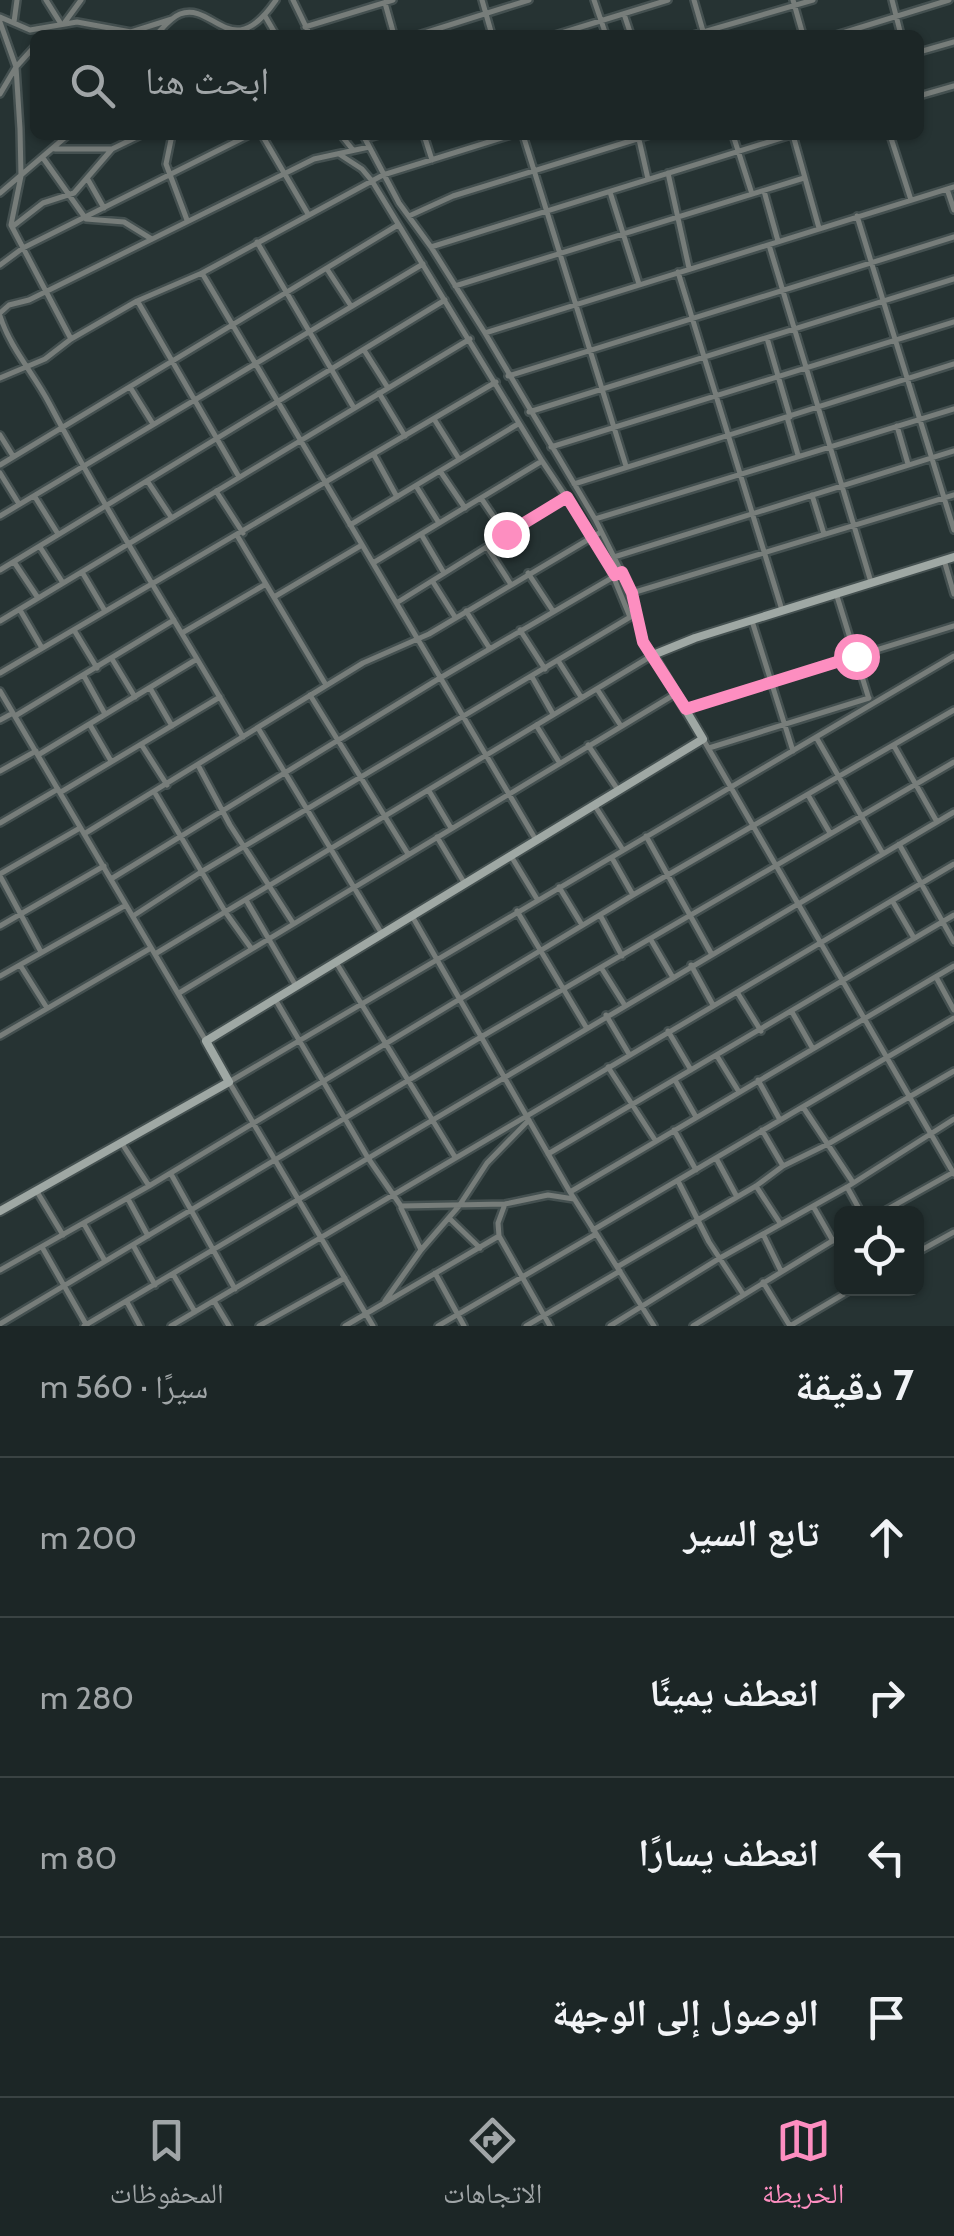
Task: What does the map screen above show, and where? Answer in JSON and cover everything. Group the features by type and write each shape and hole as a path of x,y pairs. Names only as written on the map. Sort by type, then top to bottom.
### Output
{"main road":[{"path":"0,1211 229,1082 206,1041 703,738 653,655 954,557"}],"street":[{"path":"14,23 17,0"},
{"path":"46,0 61,24"},
{"path":"53,30 81,0"},
{"path":"293,0 308,30"},
{"path":"482,0 490,30"},
{"path":"435,30 529,0"},
{"path":"594,0 604,30"},
{"path":"570,30 668,0"},
{"path":"694,0 703,30"},
{"path":"713,30 813,0"},
{"path":"892,0 901,30"},
{"path":"852,30 949,0"},
{"path":"246,30 275,1"},
{"path":"306,26 388,1 393,30"},
{"path":"794,3 802,30"},
{"path":"137,30 193,13 232,30"},
{"path":"624,14 629,30"},
{"path":"264,16 273,30"},
{"path":"161,30 172,19"},
{"path":"0,20 34,30 77,22 120,30"},
{"path":"0,20 16,67 22,176 12,227 72,339"},
{"path":"924,51 954,42"},
{"path":"0,94 30,52"},
{"path":"924,95 954,86"},
{"path":"0,193 63,140"},
{"path":"12,227 43,202 69,195 112,149 130,140"},
{"path":"171,140 166,160 188,220"},
{"path":"0,265 23,248 240,140"},
{"path":"265,140 308,214"},
{"path":"346,140 353,150"},
{"path":"366,140 383,176 484,333 594,519 614,558 630,618"},
{"path":"426,140 432,160"},
{"path":"0,378 54,354 72,339 137,302 202,273 372,181 495,140"},
{"path":"525,140 626,466"},
{"path":"409,216 454,196 629,140"},
{"path":"639,140 648,179"},
{"path":"734,140 752,195"},
{"path":"431,247 776,140"},
{"path":"793,140 819,228"},
{"path":"892,140 911,200"},
{"path":"243,738 105,505 30,366 10,342 0,314 8,305 47,291 314,159 369,147"},
{"path":"55,148 112,149"},
{"path":"0,1036 226,913 653,655 641,636 632,593 542,461 372,181 352,160 340,154"},
{"path":"43,158 84,217 124,222 150,238"},
{"path":"668,173 690,268"},
{"path":"87,178 104,208"},
{"path":"455,286 804,178"},
{"path":"484,333 951,188 954,210"},
{"path":"764,191 778,240"},
{"path":"610,192 638,284"},
{"path":"857,216 954,530"},
{"path":"0,465 398,225"},
{"path":"508,376 954,237"},
{"path":"257,242 354,408"},
{"path":"768,244 871,582"},
{"path":"0,516 423,264"},
{"path":"327,269 350,306"},
{"path":"678,272 782,610"},
{"path":"202,273 536,840"},
{"path":"529,412 954,279"},
{"path":"0,570 444,300"},
{"path":"137,302 239,477"},
{"path":"552,447 954,322"},
{"path":"767,338 798,456"},
{"path":"0,622 470,339"},
{"path":"364,350 388,388"},
{"path":"574,484 954,364"},
{"path":"0,673 496,382"},
{"path":"130,387 154,424"},
{"path":"379,393 405,436"},
{"path":"594,519 954,408"},
{"path":"434,420 460,459"},
{"path":"350,526 520,423"},
{"path":"897,426 908,464"},
{"path":"0,435 13,456"},
{"path":"614,558 954,451"},
{"path":"374,454 398,497"},
{"path":"373,563 542,461"},
{"path":"440,471 464,508"},
{"path":"0,474 19,504"},
{"path":"147,481 171,517"},
{"path":"416,486 439,523"},
{"path":"216,490 326,685"},
{"path":"812,495 824,534"},
{"path":"632,593 954,495"},
{"path":"35,497 58,534"},
{"path":"398,602 567,497"},
{"path":"481,498 506,534"},
{"path":"41,952 0,875 167,786 372,658 419,638 601,532"},
{"path":"421,534 444,573"},
{"path":"274,597 362,545"},
{"path":"40,546 63,583"},
{"path":"487,547 510,584"},
{"path":"944,560 954,594"},
{"path":"14,562 38,598"},
{"path":"82,572 105,611"},
{"path":"528,573 553,611"},
{"path":"111,879 618,573"},
{"path":"432,580 455,617"},
{"path":"182,633 266,584"},
{"path":"836,593 870,701"},
{"path":"20,610 42,648"},
{"path":"466,610 490,649"},
{"path":"133,916 638,613"},
{"path":"0,720 84,676 174,620"},
{"path":"752,620 794,751"},
{"path":"686,709 954,626"},
{"path":"74,630 96,668"},
{"path":"520,630 545,669"},
{"path":"373,1326 229,1082 794,751 870,701 954,656"},
{"path":"112,658 134,697"},
{"path":"0,771 89,724 197,659"},
{"path":"559,661 581,697"},
{"path":"84,676 105,714"},
{"path":"532,677 552,714"},
{"path":"150,688 172,726"},
{"path":"596,689 621,726"},
{"path":"0,690 206,1041"},
{"path":"179,993 677,693"},
{"path":"310,695 408,854"},
{"path":"0,823 220,697"},
{"path":"709,748 870,701"},
{"path":"0,1270 954,710"},
{"path":"89,724 111,762"},
{"path":"536,724 560,762"},
{"path":"258,728 382,934"},
{"path":"816,737 883,854"},
{"path":"703,738 954,1173 894,1206"},
{"path":"142,744 167,786"},
{"path":"588,745 618,790"},
{"path":"894,746 937,822"},
{"path":"0,1324 481,1037 954,762"},
{"path":"198,767 293,923"},
{"path":"429,791 451,828"},
{"path":"154,793 251,948"},
{"path":"808,795 830,833"},
{"path":"594,804 623,850"},
{"path":"42,1247 86,1326 954,812"},
{"path":"646,836 711,954"},
{"path":"437,837 465,884"},
{"path":"899,844 954,942"},
{"path":"511,856 537,900"},
{"path":"612,857 633,895"},
{"path":"171,1326 954,864"},
{"path":"0,926 104,866"},
{"path":"559,887 582,925"},
{"path":"246,900 296,986"},
{"path":"892,901 914,938"},
{"path":"0,976 126,905"},
{"path":"518,911 586,1028"},
{"path":"600,915 622,956"},
{"path":"548,1154 954,915"},
{"path":"412,916 572,1196 654,1326"},
{"path":"650,939 672,976"},
{"path":"336,962 455,1157"},
{"path":"20,965 48,1008"},
{"path":"691,965 714,1006"},
{"path":"400,1206 505,1204 541,1195 572,1196 655,1140 954,966"},
{"path":"602,968 624,1004"},
{"path":"936,977 954,1010"},
{"path":"737,992 761,1031"},
{"path":"275,999 400,1206 422,1250"},
{"path":"792,1012 813,1049"},
{"path":"606,1015 629,1054"},
{"path":"438,1326 954,1018"},
{"path":"668,1032 691,1070"},
{"path":"718,1056 739,1092"},
{"path":"608,1067 655,1140"},
{"path":"526,1326 783,1166 954,1070"},
{"path":"675,1080 696,1116"},
{"path":"758,1080 780,1120"},
{"path":"803,1107 828,1144 859,1206"},
{"path":"385,1301 450,1219 487,1162 528,1117"},
{"path":"610,1326 954,1120"},
{"path":"674,1130 696,1170"},
{"path":"762,1130 783,1166"},
{"path":"121,1142 149,1186"},
{"path":"716,1158 737,1197"},
{"path":"170,1173 235,1289"},
{"path":"678,1181 743,1294"},
{"path":"756,1186 780,1223"},
{"path":"36,1190 63,1234"},
{"path":"127,1198 148,1236"},
{"path":"505,1204 498,1223 500,1236 550,1326"},
{"path":"692,1326 833,1241 813,1206"},
{"path":"450,1219 480,1248"},
{"path":"83,1223 105,1260"},
{"path":"924,1249 954,1232"},
{"path":"762,1234 781,1271"},
{"path":"345,1326 500,1236"},
{"path":"133,1245 155,1284"},
{"path":"435,1273 464,1326"},
{"path":"173,1274 195,1312"},
{"path":"259,1326 345,1278"},
{"path":"763,1282 790,1326 841,1296"},
{"path":"214,1301 229,1326"},
{"path":"127,1302 140,1326"}],"route":[{"path":"506,534 567,497 615,575 622,572 638,613 643,642 686,709 856,656"}]}
